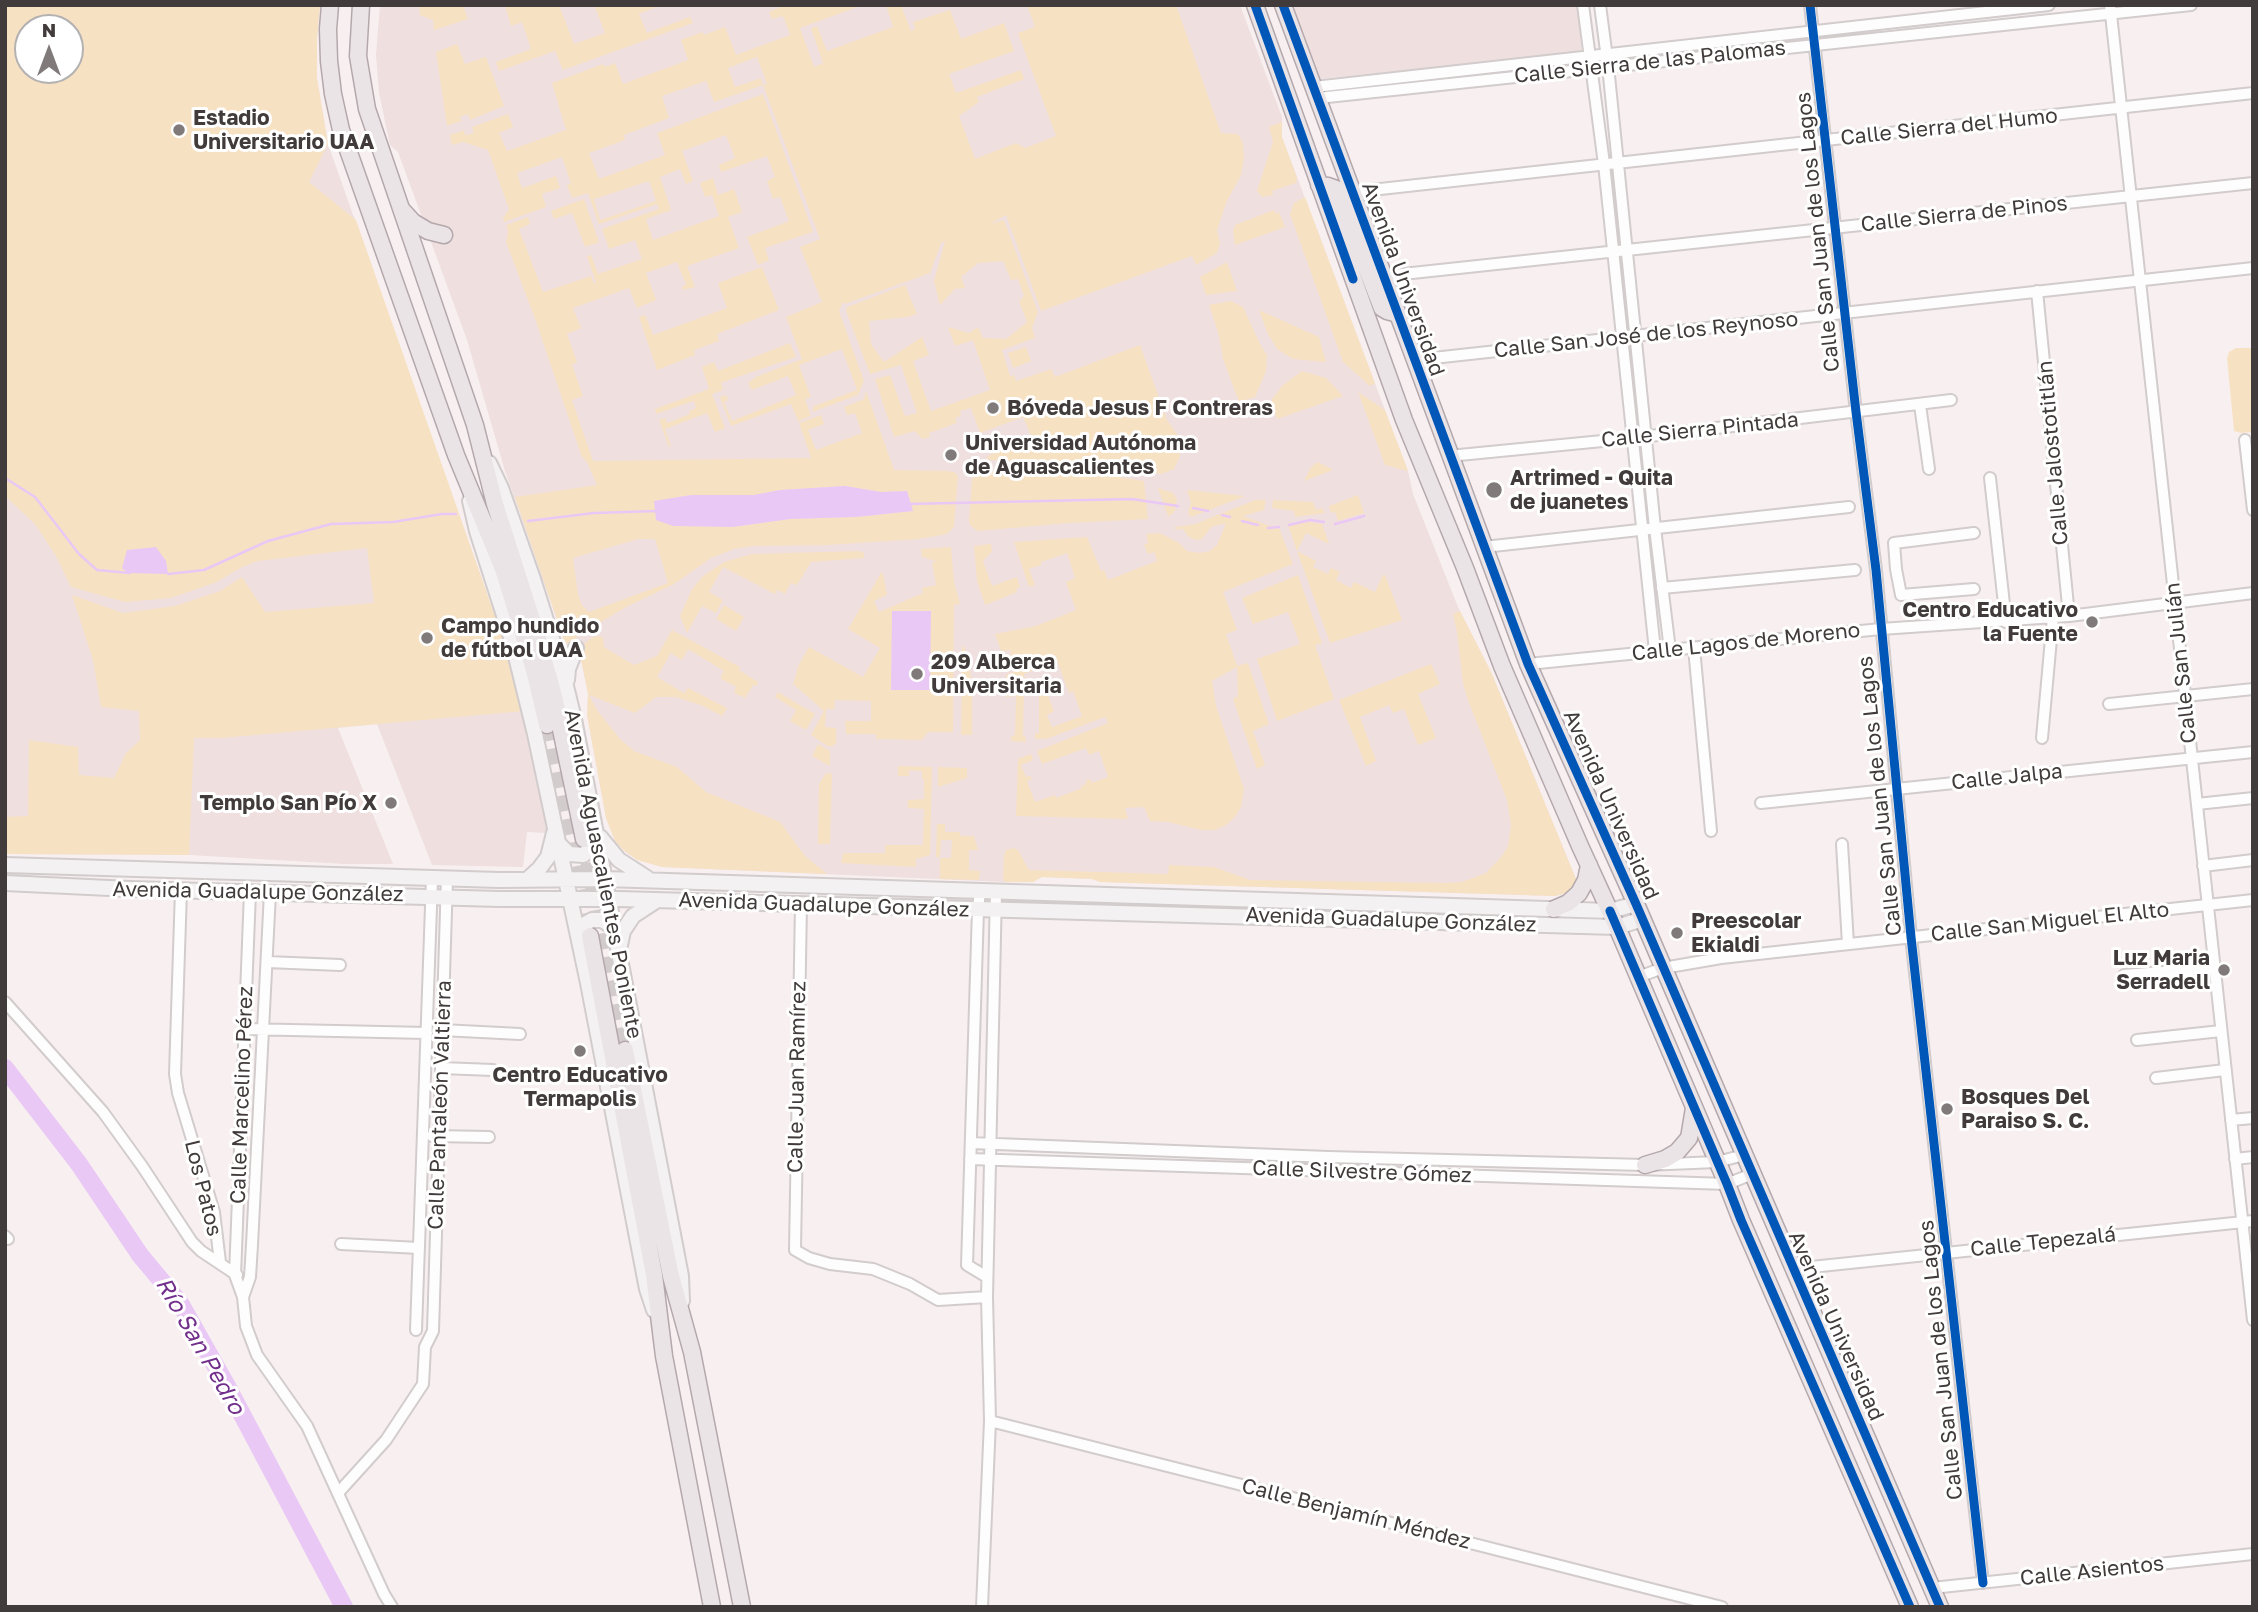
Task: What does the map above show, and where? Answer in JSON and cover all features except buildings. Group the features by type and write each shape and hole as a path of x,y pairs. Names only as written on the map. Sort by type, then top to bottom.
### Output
{"main road":[{"name":"Avenida Aguascalientes Poniente","path":"330,5 329,61 341,130 464,476 512,595 547,725"},
{"name":"Avenida Aguascalientes Poniente","path":"361,5 358,41 363,92 372,127 481,446 495,504 531,616 605,878 681,1276 682,1313"},
{"name":"Avenida Universidad","path":"1255,5 1404,420 1502,666 1910,1607"},
{"name":"Avenida Universidad","path":"1283,5 1528,664 1639,912 1940,1607"},
{"path":"1261,23 1268,26 1275,35 1298,97 1301,99 1316,92"},
{"path":"1319,185 1336,189 1382,308 1398,314"},
{"path":"400,208 413,222 428,231 444,235"},
{"name":"Avenida Aguascalientes Poniente","path":"481,446 516,527 567,689 592,835"},
{"name":"Avenida Aguascalientes Poniente","path":"464,476 477,531 512,640 571,899 583,938 654,1275 660,1330 712,1607"},
{"path":"1465,568 1479,584 1508,656 1516,662 1528,664"},
{"path":"567,689 568,670 576,648"},
{"path":"528,879 548,857 554,839 554,821"},
{"path":"559,844 569,854 578,856 591,851 592,835"},
{"path":"592,835 633,871 652,880"},
{"name":"Avenida Guadalupe González","path":"5,865 440,878 605,878 1639,912"},
{"path":"1554,909 1568,903 1578,893 1586,880 1589,865"},
{"name":"Avenida Guadalupe González","path":"5,883 270,893 609,899 1617,927 1639,912"},
{"path":"538,899 563,914 583,938"},
{"path":"620,957 620,939 627,923 639,910 657,901"},
{"path":"1502,923 1504,907"},
{"path":"583,938 583,925 593,920 607,921 614,928"},
{"name":"Avenida Aguascalientes Poniente","path":"625,1050 671,1276 692,1352 742,1607"},
{"path":"1645,1165 1677,1152 1689,1138 1694,1105"}],"street":[{"path":"1583,5 1614,251 1655,651"},
{"path":"1600,5 1670,650"},
{"name":"Calle San Juan de los Lagos","path":"1810,5 1876,570 1911,937 1983,1583"},
{"name":"Calle Sierra de las Palomas","path":"1607,61 1813,32 2049,5"},
{"name":"Calle Sierra de las Palomas","path":"1316,92 1591,62 1815,46 2110,10 2191,5"},
{"name":"Calle San Julián","path":"2110,10 2235,1159 2247,1221 2253,1320"},
{"name":"Calle Sierra del Humo","path":"1353,192 2253,93"},
{"name":"Calle Sierra de Pinos","path":"1384,276 2253,183"},
{"name":"Calle San José de los Reynoso","path":"1415,360 2253,268"},
{"name":"Calle Jalostotitlán","path":"2037,291 2068,616"},
{"name":"Calle Sierra Pintada","path":"1449,456 1633,438 1951,400"},
{"path":"1920,405 1929,469"},
{"path":"2245,440 2253,510"},
{"path":"1990,478 2006,622"},
{"path":"1484,547 1849,507"},
{"path":"1974,533 1894,543 1901,595 1974,589"},
{"path":"1876,570 1896,569"},
{"path":"1662,588 1855,570"},
{"path":"1877,586 1899,584"},
{"name":"Calle Lagos de Moreno","path":"1528,664 1881,629 2068,616 2253,593"},
{"path":"2042,738 2053,617"},
{"path":"1694,648 1711,831"},
{"path":"2109,704 2253,690"},
{"name":"Calle Jalpa","path":"1761,803 2253,752"},
{"path":"2196,804 2253,798"},
{"path":"1842,844 1848,944"},
{"path":"2203,866 2253,860"},
{"name":"Calle Pantaleón Valtierra","path":"416,1330 427,1034 440,878"},
{"name":"Los Patos","path":"181,890 175,1074 178,1093 214,1212 220,1262"},
{"path":"980,891 967,1265 987,1277"},
{"path":"982,1607 990,1421 987,1277 996,891"},
{"name":"Calle Marcelino Pérez","path":"250,892 235,1275 243,1297 246,1326 257,1355 307,1426 392,1607"},
{"name":"Calle Marcelino Pérez","path":"243,1297 250,1277 270,893"},
{"name":"Calle Pantaleón Valtierra","path":"433,1331 442,1030 439,897"},
{"name":"Calle San Miguel El Alto","path":"1637,977 1662,968 1721,958 2253,900"},
{"name":"Calle Juan Ramírez","path":"801,904 795,1250 809,1258 830,1264 873,1269 910,1284 938,1300 987,1297"},
{"path":"267,962 340,965"},
{"path":"2124,975 2214,968"},
{"path":"5,1002 103,1112 192,1242 235,1275 250,1277"},
{"path":"245,1029 427,1034"},
{"path":"442,1030 520,1034"},
{"path":"2137,1040 2221,1031"},
{"path":"441,1068 493,1070"},
{"path":"2156,1078 2225,1070"},
{"path":"2231,1120 2253,1118"},
{"path":"423,1136 489,1136"},
{"name":"Calle Silvestre Gómez","path":"971,1143 1328,1157 1645,1165 1717,1162 1744,1155"},
{"path":"1103,1148 1103,1164"},
{"path":"2235,1159 2253,1157"},
{"name":"Calle Silvestre Gómez","path":"970,1159 1727,1184 1752,1174"},
{"name":"Calle Tepezalá","path":"1792,1269 2247,1221"},
{"path":"341,1244 419,1248"},
{"path":"338,1493 386,1440 422,1384 425,1347 433,1331 416,1330"},
{"path":"416,1330 425,1347"},
{"name":"Calle Benjamín Méndez","path":"990,1421 1722,1607"},
{"name":"Calle Asientos","path":"1932,1588 2253,1554"}],"shaded area":[{"path":"5,5 320,5 317,78 328,144 502,636 515,661 547,821 546,833 527,832 523,867 432,865 377,724 338,728 393,864 345,864 189,855 5,854"},
{"path":"5,5 320,5 317,78 328,144 309,182 356,220 502,636 515,661 524,711 221,738 194,738 189,855 5,854 5,817 28,816 29,740 78,747 79,775 114,778 126,753 140,740 139,711 101,707 93,660 72,595 123,613 175,606 220,591 242,577 265,612 374,603 367,548 258,561 217,582 171,598 125,602 71,587 56,556 35,524 5,496"},
{"name":"Universidad Autónoma de Aguascalientes","path":"380,5 1240,5 1282,117 1282,137 1408,471 1413,494 1458,607 1492,674 1576,879 1565,894 1555,896 1100,882 1092,879 1042,877 1033,882 1005,882 662,867 629,855 615,841 606,818 587,715 588,694 581,660 568,651 565,643 505,471 467,340 398,152 390,145 379,93 376,55"},
{"path":"419,5 463,5 468,19 434,30 433,20 420,15"},
{"path":"505,5 559,5 574,44 605,33 594,5 661,5 639,14 647,33 690,17 693,23 563,70 555,51 499,71 496,62 531,49 522,22 511,26"},
{"path":"786,5 863,5 800,28 814,67 823,63 811,28 817,26 827,51 893,27 886,5 901,5 911,31 915,29 913,22 950,10 961,39 1004,23 1014,51 949,74 956,93 1021,70 1024,79 977,97 979,102 959,116 975,159 1016,143 1025,148 1056,136 1018,33 1035,27 1027,5 1176,5 1221,133 1238,134 1243,143 1241,175 1226,203 1217,231 1220,243 1217,253 1196,265 1192,256 1041,311 1006,215 990,224 1004,220 1038,312 1032,328 1035,338 1002,350 1010,376 1014,375 1016,381 1051,369 1055,377 1140,345 1167,420 1179,437 1180,456 1174,469 1161,474 1099,464 988,460 987,456 1032,438 1023,417 980,433 971,408 960,411 961,416 955,418 957,423 929,433 930,437 922,439 915,431 894,437 875,379 890,375 905,416 917,413 901,365 870,374 846,311 847,307 905,285 917,314 869,321 871,344 884,362 922,337 929,355 913,361 931,411 990,390 973,340 955,346 948,327 969,333 978,327 983,338 1006,339 1027,322 1019,301 1024,296 1018,279 1011,280 1003,261 978,263 961,277 965,288 955,289 940,305 934,281 945,241 941,243 930,273 845,304 843,302 839,311 864,381 858,395 812,412 814,406 857,390 842,349 799,365 811,397 805,399 811,416 798,421 791,404 731,426 720,397 726,395 728,400 724,402 732,421 796,395 788,376 752,390 748,383 756,377 802,359 786,317 822,302 800,247 820,239 763,85 714,102 706,81 662,96 669,118 624,135 625,140 589,153 599,179 665,155 657,133 763,94 813,232 765,248 769,260 758,265 747,237 789,221 780,197 773,199 767,181 775,177 767,156 721,172 719,165 735,158 726,135 682,151 693,181 686,184 680,169 660,177 671,210 646,219 653,240 719,216 712,195 705,197 700,183 713,178 718,195 734,189 742,212 728,217 739,248 687,266 695,287 683,290 682,287 686,284 677,262 646,273 656,300 637,308 629,288 573,308 581,328 567,334 577,362 572,365 583,396 572,400 593,461 811,458 799,423 821,415 824,424 808,430 816,450 862,433 855,413 847,415 844,407 864,399 866,391 894,470 948,471 958,476 954,527 947,534 919,539 734,549 711,558 674,584 586,628 572,644 565,643 515,497 597,485 582,457 506,242 506,225 528,217 530,224 519,229 543,292 591,276 594,284 596,283 587,256 591,255 598,274 642,259 635,240 609,249 602,229 659,209 657,204 599,224 588,193 572,198 567,185 571,183 562,157 517,173 522,188 556,176 560,188 542,194 546,207 504,222 503,218 509,209 488,150 463,142 452,145 450,135 464,130 465,135 474,133 472,127 508,114 513,127 499,133 507,151 566,130 552,83 603,64 605,67 615,63 623,84 688,60 681,40 725,27 736,55 790,35 783,16 772,19 769,12","holes":["757,57 767,84 763,85 761,78 735,87 728,68","649,181 656,201 600,220 594,199","845,486 881,492 907,491 913,511 856,517 790,519 732,527 655,501 691,495 754,495 780,490","638,539 655,539 668,583 589,612 581,604 578,594 573,558"]},
{"path":"1293,5 1577,5 1582,52 1320,79"},
{"path":"457,44 465,64 486,57 504,106 470,120 468,114 460,117 461,121 447,126 436,52"},
{"path":"1282,122 1282,137 1297,178 1296,183 1272,191 1273,195 1262,197 1257,191 1273,142 1269,127"},
{"path":"1305,197 1375,383 1370,386 1343,362 1290,214 1294,203"},
{"path":"584,199 599,242 585,247 572,213 554,219 551,211"},
{"path":"1274,210 1276,214 1279,212 1285,227 1235,245 1235,225"},
{"path":"1227,262 1237,291 1206,295 1200,277"},
{"path":"762,267 779,310 717,334 719,341 694,350 695,355 657,370 639,317 645,315 653,335 727,308 718,283"},
{"path":"1231,301 1243,307 1267,355 1266,371 1255,397 1239,402 1223,359 1209,305"},
{"path":"1259,310 1319,337 1326,362 1293,359 1277,349"},
{"path":"790,343 796,357 723,382 723,390 712,394 725,428 715,432 707,413 665,429 671,446 669,447 659,420 665,418 667,423 690,414 689,411 696,408 694,401 656,414 655,409 709,389 702,367 714,362 718,371"},
{"path":"1026,347 1031,361 1013,368 1008,353"},
{"path":"2236,348 2253,348 2253,432 2234,431 2227,358 2229,352"},
{"path":"1302,371 1326,378 1343,396 1277,419 1271,404 1272,399 1283,385"},
{"path":"1358,392 1385,410 1408,471 1385,465"},
{"path":"1318,462 1333,470 1304,481 1311,467"},
{"path":"980,472 1100,474 1144,481 1148,519 977,531 970,525 969,520 972,480 973,476"},
{"path":"845,486 881,492 907,491 913,511 856,517 790,519 732,527 673,526 656,520 654,501 691,495 754,495 780,490"},
{"path":"1158,488 1173,493 1177,499 1175,511 1171,515 1168,516"},
{"path":"1187,490 1245,496 1191,517 1188,513 1191,503"},
{"path":"1358,495 1364,513 1338,521 1329,506"},
{"path":"1255,500 1266,500 1264,510 1243,516 1273,527 1278,526 1293,564 1223,592 1237,630 1226,634 1237,666 1248,663 1269,724 1253,731 1265,765 1257,769 1233,699 1238,696 1237,667 1212,681 1216,706 1244,789 1241,807 1235,817 1215,830 1201,830 1168,822 1150,821 1144,807 1125,808 1128,819 1016,816 1018,759 1031,754 1033,760 1021,765 1026,777 1030,776 1032,779 1027,781 1035,802 1055,795 1056,798 1082,788 1081,786 1086,784 1085,781 1090,779 1092,783 1108,777 1099,751 1089,755 1086,748 1042,764 1037,751 1108,723 1105,717 1046,739 1035,739 1035,733 1039,733 1039,689 1042,689 1042,680 1054,711 1047,715 1052,727 1082,716 1073,691 1069,693 1057,661 1024,674 1025,678 1015,678 1015,689 1024,690 1023,736 1026,742 1011,741 1011,737 1015,735 1016,696 1006,697 1006,675 1014,671 1010,650 1001,651 995,634 1036,626 1076,610 1066,582 1075,578 1067,553 1029,569 1035,585 1029,587 1014,542 1087,537 1101,571 1104,570 1108,580 1157,561 1154,552 1148,554 1144,545 1148,543 1146,534 1160,533 1179,543 1187,551 1210,551 1217,545 1226,523 1211,527 1202,539 1196,540 1189,537 1183,529 1175,527 1195,524"},
{"path":"1273,500 1313,502 1316,510 1322,508 1325,513 1295,517 1294,511 1272,508"},
{"path":"1309,522 1322,524 1329,544 1306,533 1297,551 1288,525"},
{"path":"991,544 992,551 983,561 992,586 1017,577 1020,587 1016,589 1017,592 985,605 977,581 974,546"},
{"path":"156,547 166,561 168,574 128,573 122,568 127,550"},
{"path":"951,547 954,582 960,604 954,605 953,732 928,732 922,740 876,739 876,734 846,734 845,721 871,721 871,701 835,700 834,709 826,709 825,727 836,728 836,744 829,747 811,735 824,711 793,684 799,664 809,647 863,677 880,648 848,629 881,573 887,595 874,601 879,612 923,593 922,588 936,585 932,563 936,561 922,557 921,549"},
{"path":"1297,551 1316,561 1313,567 1328,574 1331,568 1340,572 1336,580 1351,588 1354,582 1375,592 1385,575 1402,620 1330,643"},
{"path":"864,553 864,558 811,562 797,585 791,583 785,594 777,590 775,594 723,567 709,592 723,600 716,613 702,606 687,633 680,616 692,589 703,576 724,562 752,554"},
{"path":"1298,575 1322,643 1316,645 1316,648 1334,699 1277,721 1257,659 1300,644 1288,612 1253,624 1242,598"},
{"path":"724,605 744,617 736,631 716,619"},
{"path":"892,611 931,611 930,690 891,690"},
{"path":"1460,611 1492,674 1576,879 1572,891 1555,896 1100,882 1092,879 1042,877 1033,882 1005,882 1003,879 1004,855 1006,850 1014,848 1018,850 1029,870 1168,874 1169,865 1214,867 1250,880 1444,883 1462,882 1486,873 1508,846 1511,825 1507,800 1463,684 1453,614"},
{"path":"672,630 740,667 739,670 758,682 756,686 753,685 745,698 734,693 736,687 720,678 724,671 688,649 682,660 671,653 657,677 684,693 688,688 727,708 722,716 676,697 656,697 635,713 589,695 597,710 620,739 634,751 677,767 706,792 780,822 805,856 827,874 662,867 637,860 615,841 606,818 587,715 588,694 581,659 582,646 596,636 603,637 604,647 634,665 657,656"},
{"path":"964,646 972,687 972,735 961,735"},
{"path":"1431,664 1440,684 1418,694 1436,738 1418,745 1404,709 1393,713 1389,705 1360,717 1376,761 1366,766 1339,700"},
{"path":"778,692 815,714 806,730 790,721 796,710 775,697"},
{"path":"818,744 830,751 830,766 812,756"},
{"path":"898,766 932,767 930,855 916,859 916,867 841,863 843,853 885,853 885,845 923,845 924,809 908,808 908,800 924,799 922,771 909,770 909,776 898,776"},
{"path":"938,767 967,768 967,778 938,787"},
{"path":"826,773 832,774 830,844 818,844 819,784"},
{"path":"937,824 945,824 945,832 974,836 978,850 969,850 969,870 980,871 979,880 940,879 940,858 951,858 952,840 941,840 940,857 936,857"}],"waterway":[{"path":"5,478 35,497 79,554 97,570 130,573"},
{"path":"908,504 1132,499 1178,506"},
{"path":"1193,508 1208,511"},
{"path":"528,521 594,513 657,511"},
{"path":"168,574 204,570 268,541 331,524 393,522 456,514"},
{"path":"1222,515 1230,517"},
{"path":"1335,524 1364,516"},
{"path":"1289,525 1310,520 1324,522"},
{"path":"1242,521 1258,525"},
{"path":"1268,528 1279,527"},
{"name":"Río San Pedro","path":"5,1068 79,1164 140,1255 180,1303 344,1607"}],"tunnel":[{"path":"547,725 590,935"},
{"path":"584,839 625,1050"}],"cycle path":[{"path":"1255,5 1353,279"},
{"path":"1283,5 1528,664 1636,904 1940,1607"},
{"path":"1810,5 1876,570 1911,937 1983,1583"},
{"path":"1610,911 1910,1607"}],"place":[{"name":"Estadio Universitario UAA","path":"179,130"},
{"name":"Bóveda Jesus F Contreras","path":"993,408"},
{"name":"Universidad Autónoma de Aguascalientes","path":"951,455"},
{"name":"Artrimed - Quita de juanetes","path":"1494,490"},
{"name":"Centro Educativo la Fuente","path":"2092,622"},
{"name":"Campo hundido de fútbol UAA","path":"427,638"},
{"name":"209 Alberca Universitaria","path":"917,674"},
{"name":"Templo San Pío X","path":"391,803"},
{"name":"Preescolar Ekialdi","path":"1677,933"},
{"name":"Luz Maria Serradell","path":"2224,970"},
{"name":"Centro Educativo Termapolis","path":"580,1051"},
{"name":"Bosques Del Paraiso S. C.","path":"1947,1109"}]}
